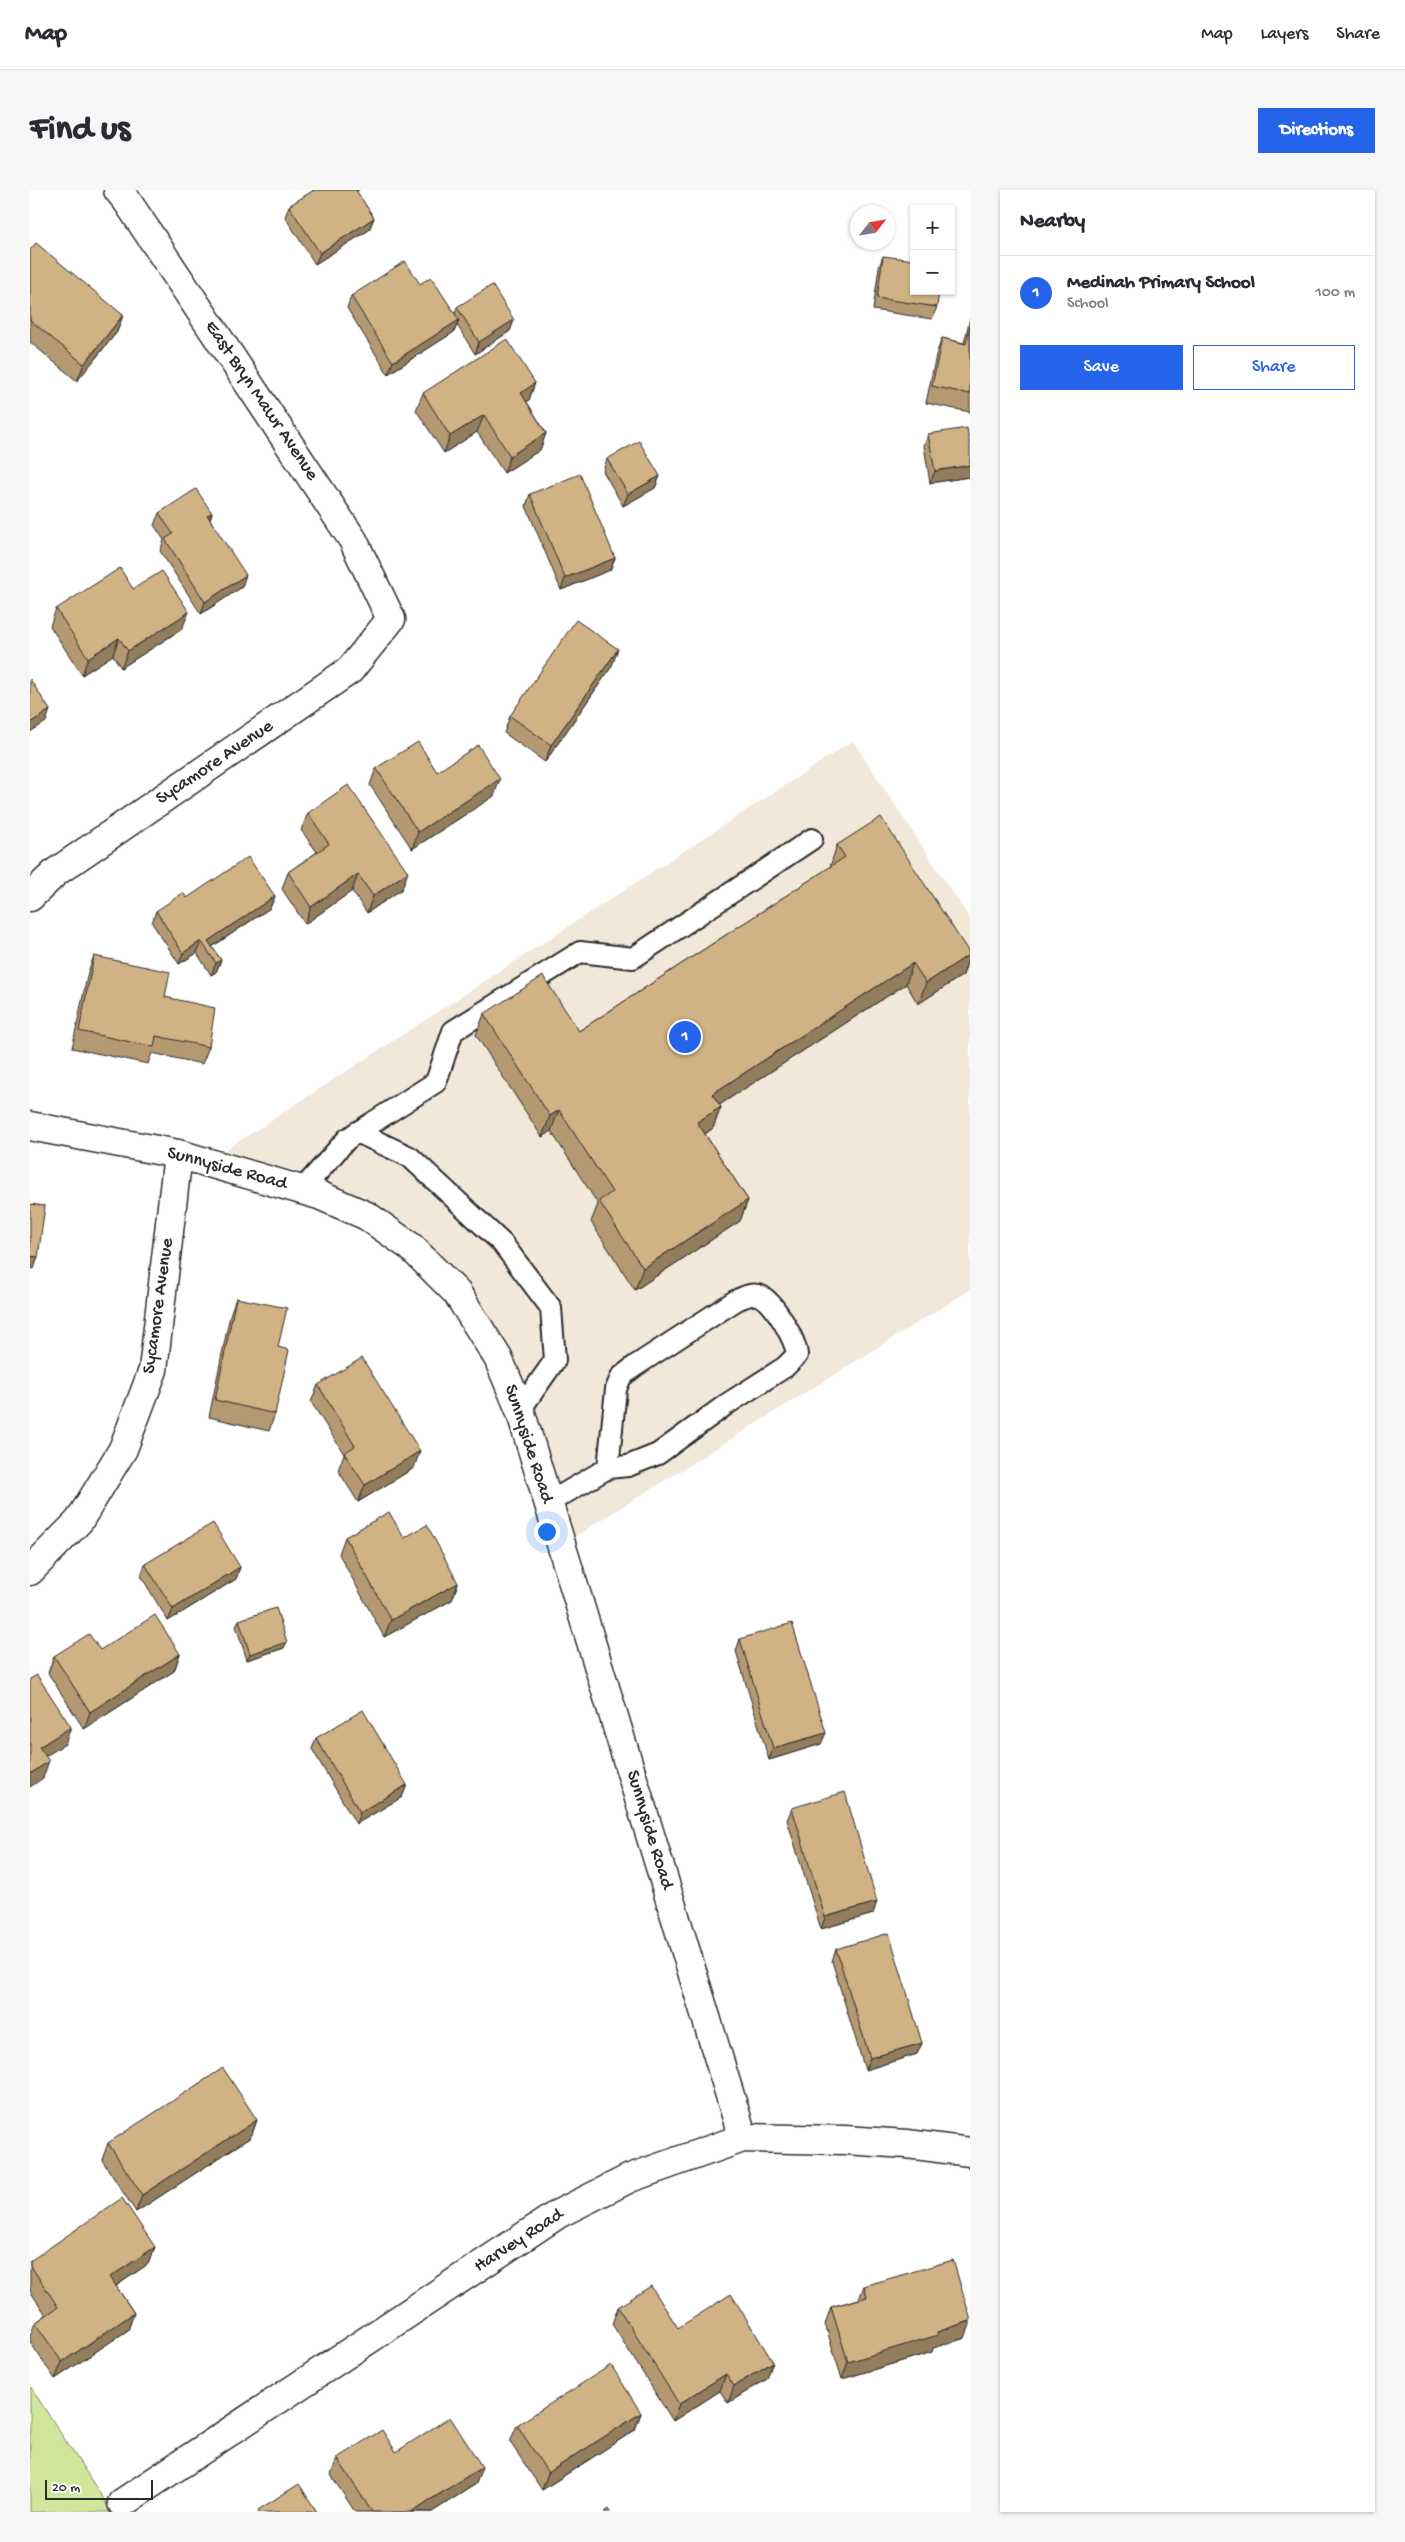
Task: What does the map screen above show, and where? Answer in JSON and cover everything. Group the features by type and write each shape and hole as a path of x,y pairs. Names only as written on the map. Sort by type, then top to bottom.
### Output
{"street":[{"name":"East Bryn Mawr Avenue","path":"118,190 353,540 391,619"},
{"name":"Sycamore Avenue","path":"30,897 56,872 350,670 391,619"},
{"name":"Sunnyside Road","path":"30,1126 178,1154 302,1190 367,1216 410,1247 450,1287 498,1358 520,1410 743,2138"},
{"name":"Sycamore Avenue","path":"30,1572 79,1521 123,1450 154,1370 178,1154"},
{"name":"Harvey Road","path":"122,2503 558,2214 630,2178 743,2138 854,2140 970,2152"}],"lane":[{"path":"302,1190 347,1139 436,1082 453,1030 580,952 633,958 812,840"},
{"path":"357,1132 410,1157 502,1242 551,1308 555,1360 520,1410"},
{"path":"548,1503 608,1468 628,1466 658,1454 727,1404 785,1367 797,1355 796,1347 777,1313 767,1301 760,1295 747,1295 658,1350 621,1377 616,1389 608,1468"}],"shaded area":[{"path":"853,741 970,919 970,1290 569,1540 513,1365 384,1215 295,1170 218,1155"}],"green space":[{"path":"30,2386 112,2512 30,2512"}],"building":[{"path":"314,190 356,190 374,218 320,253 289,206"},
{"path":"36,243 123,315 84,364 30,320 30,250"},
{"path":"883,256 910,259 910,295 938,295 937,307 877,298"},
{"path":"405,261 420,284 431,277 459,320 393,362 351,296"},
{"path":"492,285 514,320 479,342 457,307"},
{"path":"970,326 970,394 932,386 942,338 966,344"},
{"path":"507,339 535,383 521,393 546,433 510,456 484,415 450,436 423,393"},
{"path":"967,428 970,446 970,465 935,471 928,434"},
{"path":"639,441 660,476 628,494 607,459"},
{"path":"580,474 615,558 565,578 530,494"},
{"path":"196,489 212,513 207,515 246,575 205,602 165,539 173,534 159,513"},
{"path":"120,568 133,589 162,571 189,612 128,651 119,638 88,658 56,609"},
{"path":"576,620 618,649 551,745 510,716"},
{"path":"30,679 50,710 30,723"},
{"path":"418,742 437,772 478,745 500,779 418,832 376,768"},
{"path":"348,785 408,872 373,896 358,874 311,907 288,872 329,844 308,813"},
{"path":"881,817 970,954 926,983 913,963 712,1094 721,1107 697,1122 748,1200 643,1268 599,1201 612,1192 559,1110 550,1116 484,1014 543,976 579,1031 845,857 837,845"},
{"path":"248,857 275,896 208,941 221,960 216,963 201,941 183,953 156,911 183,893 187,898"},
{"path":"94,956 170,972 165,997 215,1008 209,1047 156,1036 154,1047 79,1031"},
{"path":"30,1204 45,1206 38,1257 30,1256"},
{"path":"236,1298 287,1308 278,1347 289,1350 275,1414 215,1400"},
{"path":"362,1358 420,1451 365,1485 344,1453 355,1446 318,1385"},
{"path":"389,1512 404,1538 427,1525 458,1583 391,1620 345,1537"},
{"path":"213,1523 240,1567 173,1609 145,1564"},
{"path":"276,1608 287,1642 250,1654 239,1620"},
{"path":"155,1615 180,1654 90,1712 54,1656 89,1634 100,1650"},
{"path":"792,1623 826,1733 773,1748 740,1639"},
{"path":"37,1675 71,1727 39,1747 49,1761 30,1774 30,1679"},
{"path":"363,1710 407,1785 360,1812 316,1738"},
{"path":"845,1792 877,1902 825,1917 792,1808"},
{"path":"889,1933 922,2043 870,2058 836,1949"},
{"path":"223,2068 257,2120 142,2195 108,2143"},
{"path":"122,2198 155,2247 110,2277 134,2313 62,2362 35,2323 58,2307 30,2265 30,2261"},
{"path":"953,2260 970,2321 937,2332 938,2335 848,2362 831,2307 867,2297 864,2286"},
{"path":"651,2286 678,2328 731,2294 773,2362 734,2386 726,2374 679,2404 618,2307"},
{"path":"611,2365 641,2413 548,2473 517,2425"},
{"path":"450,2417 482,2467 411,2512 372,2512 337,2458 382,2430 396,2452"},
{"path":"299,2484 317,2512 259,2512 258,2510"}],"place":[{"name":"Medinah Primary School","path":"685,1037"}]}
